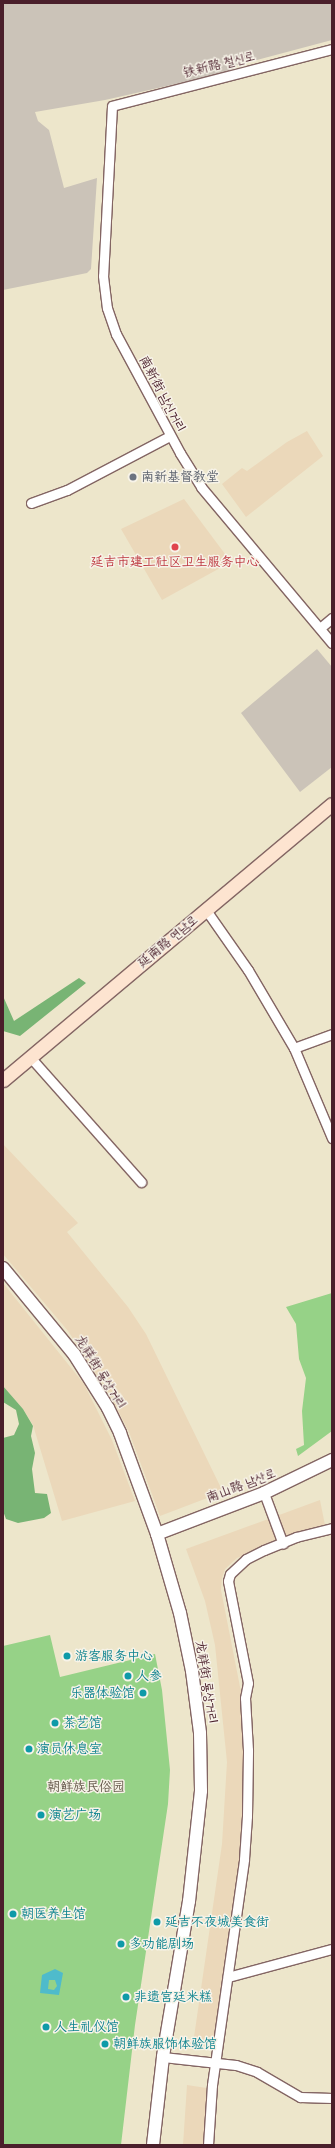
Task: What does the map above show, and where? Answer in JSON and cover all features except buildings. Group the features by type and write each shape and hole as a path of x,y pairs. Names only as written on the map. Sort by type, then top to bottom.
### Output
{"main road":[{"name":"延南路 연남로","path":"3,1080 332,804"}],"street":[{"name":"铁新路 철신로","path":"112,106 332,49"},
{"name":"南新街 남신거리","path":"112,106 103,276 107,308 116,334 170,436 201,487 332,643"},
{"path":"31,503 66,490 170,436"},
{"path":"320,628 332,618"},
{"path":"206,910 248,970 294,1048 332,1138"},
{"path":"294,1048 332,1034"},
{"path":"31,1058 141,1182"},
{"name":"龙祥街 룡상거리","path":"3,1268 64,1341 108,1408 127,1449 157,1534 180,1613 189,1654 198,1708 201,1790 189,1901 163,2057 153,2145"},
{"name":"南山路 남산로","path":"157,1534 264,1494 332,1460"},
{"path":"264,1494 282,1544"},
{"path":"208,2145 215,2063 247,1837 248,1750 245,1698 248,1683 228,1581 230,1574 246,1559 296,1537 332,1528"},
{"path":"228,1977 332,1949"},
{"path":"163,2057 215,2063 249,2069 300,2097 310,2100 332,2098"}],"shaded area":[{"path":"3,3 332,3 332,40 234,66 233,71 105,100 35,112 38,121 49,130 64,188 97,178 91,269 87,273 3,290"},
{"path":"307,431 323,456 246,517 222,484 242,468 247,471 287,442"},
{"name":"延吉市建工社区卫生服务中心","path":"184,499 231,562 162,600 121,529"},
{"path":"317,649 332,667 332,767 300,792 241,713"},
{"path":"3,1144 78,1223 67,1232 128,1307 146,1334 223,1492 160,1516 129,1432 110,1395 68,1331 3,1254"},
{"path":"3,1283 84,1384 112,1440 135,1501 62,1521 33,1425 23,1409 3,1386"},
{"path":"320,1500 325,1525 237,1558 225,1569 222,1578 221,1590 242,1697 245,1830 217,2048 193,2044 222,1844 227,1762 215,1645 205,1601 186,1549"},
{"path":"187,2085 213,2089 207,2145 183,2145"}],"green space":[{"path":"79,978 86,983 20,1036 3,1031 3,996 14,1021"},
{"path":"332,1293 332,1431 298,1456 296,1449 304,1445 302,1411 306,1378 299,1359 296,1324 286,1307"},
{"path":"3,1386 23,1409 33,1426 31,1436 35,1453 32,1469 35,1493 47,1494 51,1513 44,1518 18,1523 6,1519 3,1511 3,1438 14,1435 19,1424 16,1410 3,1402"},
{"name":"朝鲜族民俗园","path":"50,1635 60,1677 155,1654 162,1690 170,1770 168,1804 135,2025 121,2145 3,2145 3,1646"}],"water":[{"path":"55,1969 63,1973 59,1995 40,1993 42,1975","holes":["49,1980 55,1980 57,1986 54,1990 48,1989"]}],"place":[{"name":"南新基督教堂","path":"133,477"},
{"name":"延吉市建工社区卫生服务中心","path":"175,547"},
{"name":"游客服务中心","path":"67,1656"},
{"name":"人参","path":"128,1676"},
{"name":"乐器体验馆","path":"143,1693"},
{"name":"茶艺馆","path":"55,1723"},
{"name":"演员休息室","path":"29,1749"},
{"name":"演艺广场","path":"41,1815"},
{"name":"朝医养生馆","path":"13,1914"},
{"name":"延吉不夜城美食街","path":"157,1922"},
{"name":"多功能剧场","path":"121,1944"},
{"name":"非遗宫廷米糕","path":"126,1997"},
{"name":"人生礼仪馆","path":"46,2027"},
{"name":"朝鲜族服饰体验馆","path":"105,2044"}]}
